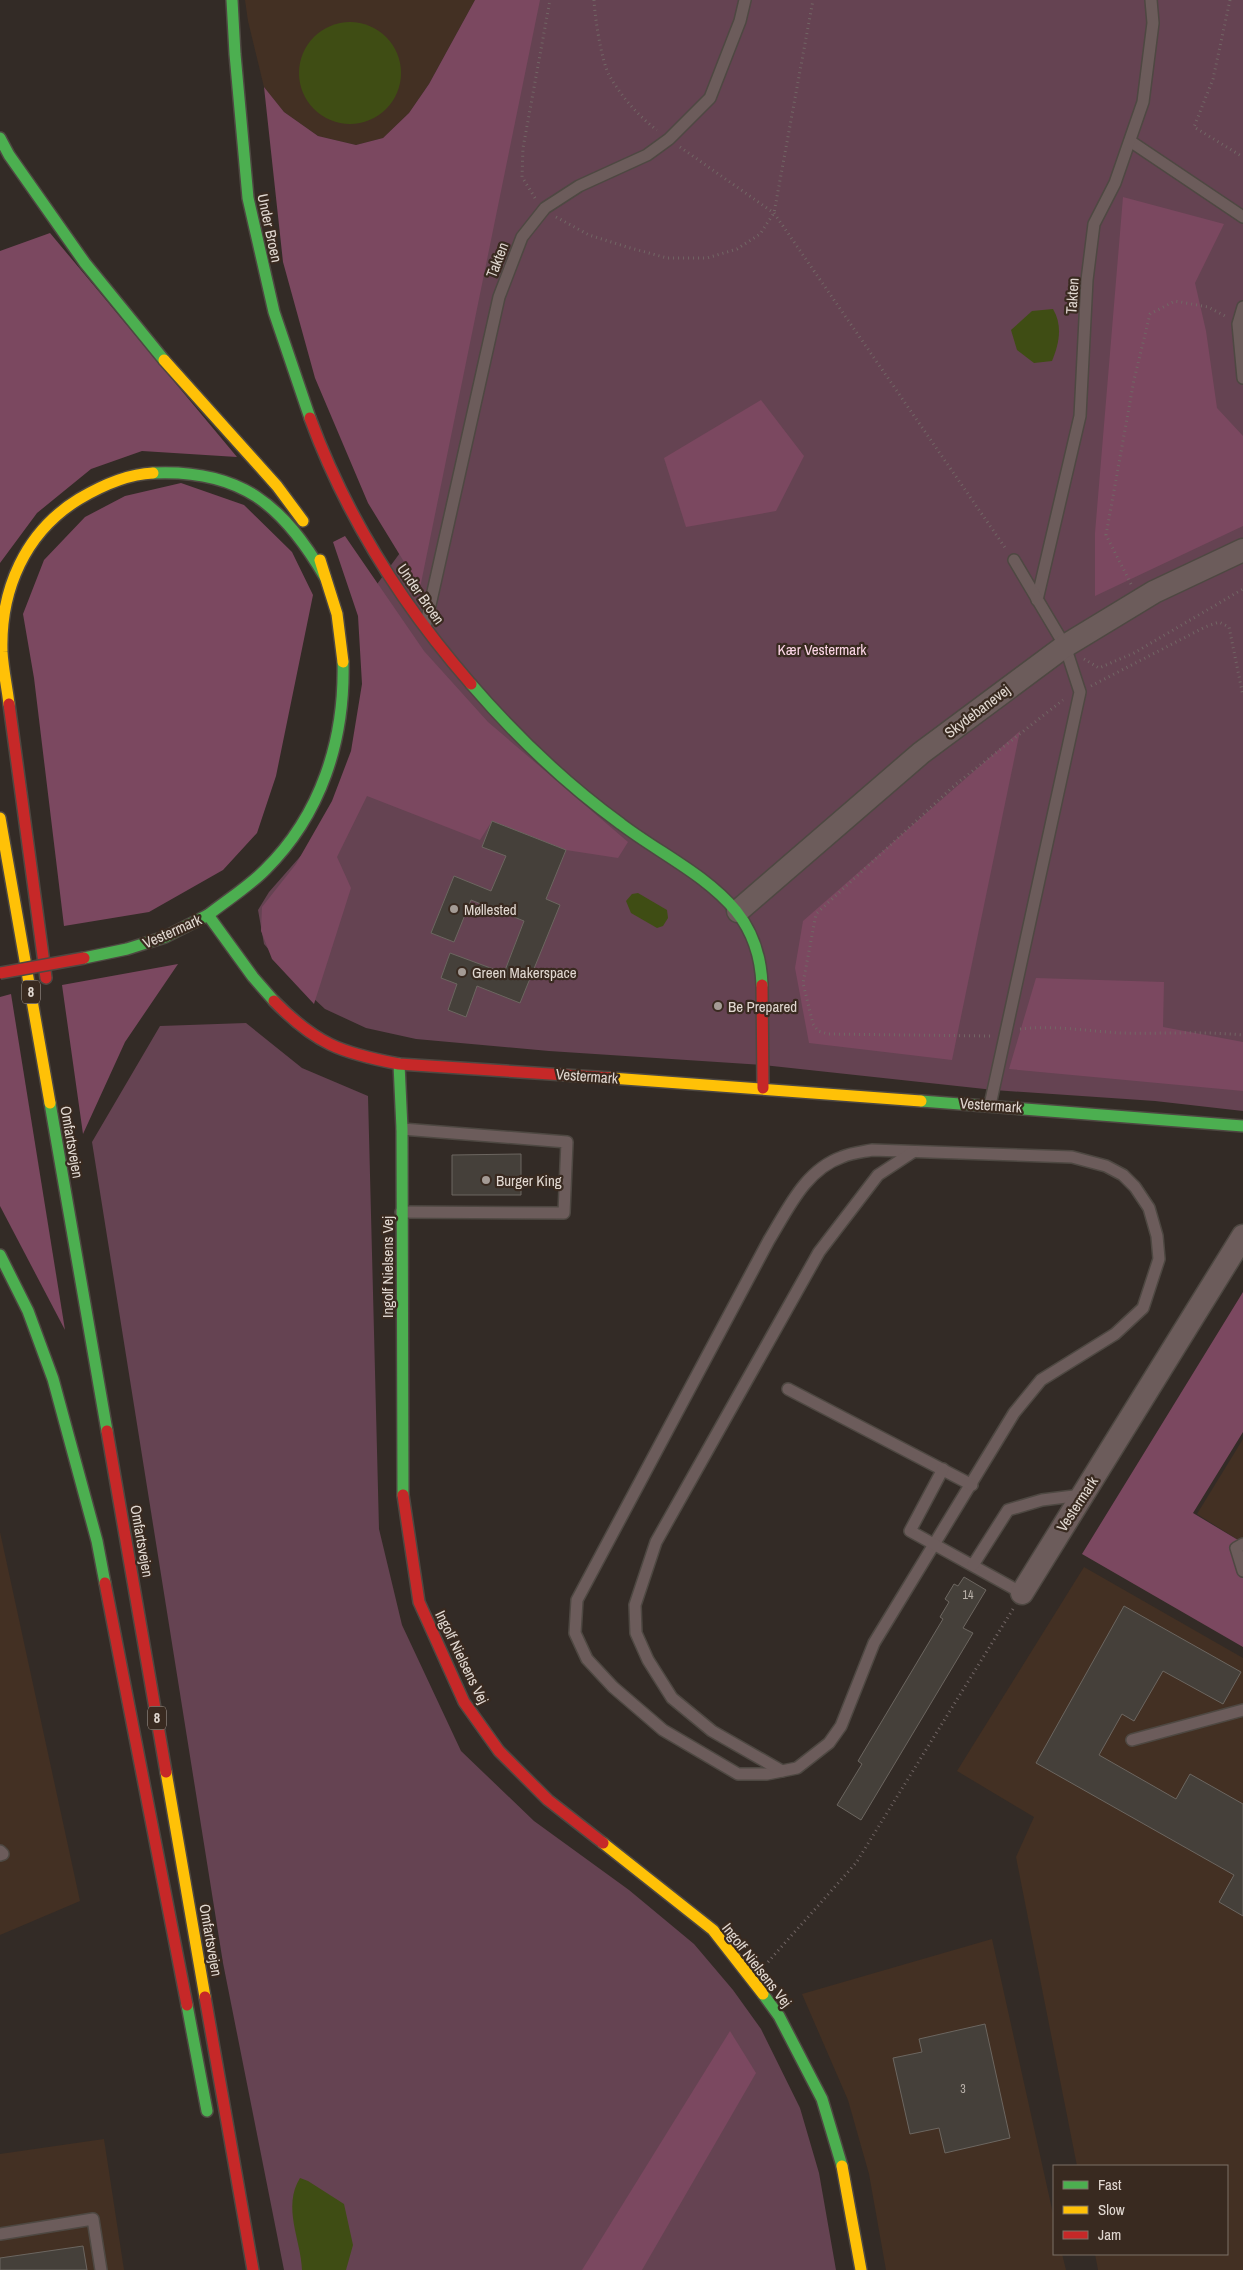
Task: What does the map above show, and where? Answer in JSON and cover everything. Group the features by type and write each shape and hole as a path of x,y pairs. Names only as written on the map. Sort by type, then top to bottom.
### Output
{"main road":[{"name":"Under Broen","path":"232,0 232,30 248,196 273,311 301,398 341,490 370,545 425,627 497,716 576,788 640,838 710,885 738,911 756,949 762,979 763,1088"},
{"path":"0,138 85,263 156,351 278,486 300,516 314,540 337,615 343,654 343,695 337,737 323,784 300,826 269,866 208,915"},
{"path":"47,987 2,652 5,608 12,581 27,548 50,520 78,498 103,485 146,473 182,472 226,482 251,493 280,514 304,541 325,577"},
{"name":"Omfartsvejen","path":"0,818 253,2270"},
{"name":"Vestermark","path":"0,973 127,949 165,937 208,915 243,964 281,1008 321,1041 354,1056 399,1064 763,1088 1243,1126"},
{"path":"53,1053 61,1166"},
{"name":"Ingolf Nielsens Vej","path":"399,1064 402,1129 403,1505 419,1602 464,1702 500,1751 548,1800 634,1866 712,1930 750,1976 779,2016 822,2099 844,2171 861,2270"},
{"path":"0,1255 28,1311 53,1379 97,1541 208,2118"},
{"path":"235,2232 245,2270"}],"street":[{"name":"Skydebanevej","path":"738,911 921,753 1065,646 1139,601 1243,550"},
{"name":"Vestermark","path":"1022,1593 1243,1236"}],"lane":[{"name":"Takten","path":"425,627 499,297 522,237 544,208 579,186 647,155 669,139 710,98 740,22 745,0"},
{"name":"Takten","path":"1037,600 1080,416 1088,280 1094,224 1116,183 1143,102 1154,23 1151,0"},
{"path":"1130,141 1243,217"},
{"path":"1243,306 1238,324 1243,378"},
{"path":"990,1105 1080,692 1065,646 1014,560"},
{"path":"401,1212 564,1213 567,1142 402,1129"},
{"path":"872,1150 913,1152 1072,1157 1106,1166 1123,1175 1135,1187 1149,1208 1157,1236 1159,1259 1143,1308 1116,1334 1041,1380 1014,1413 972,1485 874,1643 842,1726 829,1743 797,1768 767,1774 738,1774 663,1730 613,1687 587,1659 576,1633 577,1600 769,1240 797,1194 819,1169 842,1157 872,1150"},
{"path":"782,1771 712,1731 672,1698 648,1660 636,1633 635,1605 656,1542 819,1252 878,1174 913,1152"},
{"path":"788,1389 972,1485"},
{"path":"943,1469 910,1531 935,1543 1022,1593"},
{"path":"974,1565 1008,1510 1042,1500 1084,1495"},
{"path":"1243,1544 1236,1548 1243,1571"},
{"path":"1132,1740 1243,1710"},
{"path":"0,1851 3,1854 0,1856"},
{"path":"0,2234 94,2219 101,2270"}],"path":[{"path":"550,0 522,148 522,177 532,196 564,223 589,235 667,258 707,258 737,250 760,234 774,213 813,0"},
{"path":"594,0 595,20 608,74 639,117 774,213 1014,560"},
{"path":"1230,0 1213,79 1194,127 1243,158"},
{"path":"1139,601 1106,535 1134,380 1150,314 1175,301 1208,307 1238,324"},
{"path":"1065,646 1099,668 1134,653 1243,589"},
{"path":"1243,696 1229,627 1219,622 1205,627 1063,700 956,784 816,914 803,983 813,1024 818,1031 828,1034 996,1036 1006,1031 1036,1027 1168,1034 1210,1032 1243,1035"},
{"path":"760,1957 766,1964 856,1863 1022,1593"}],"shaded area":[{"path":"245,0 475,0 429,84 409,113 383,138 356,145 318,136 284,112 264,87 248,21"},
{"path":"475,0 540,0 420,588 368,503 315,378 283,262 264,87 284,112 318,136 356,145 383,138 409,113 429,84"},
{"path":"350,22 370,26 386,37 397,53 401,73 397,93 386,109 370,120 350,124 330,120 314,109 303,93 299,73 303,53 314,37 330,26"},
{"path":"1123,197 1224,224 1195,283 1206,331 1217,408 1243,436 1243,526 1095,596 1095,533"},
{"path":"50,233 237,457 142,451 91,469 37,513 0,563 0,251"},
{"path":"1053,309 1058,322 1059,335 1052,361 1034,363 1017,350 1011,330 1032,311"},
{"path":"761,400 804,456 776,511 686,527 664,458"},
{"path":"181,483 244,505 292,552 313,595 276,776 257,833 223,870 149,912 64,926 34,678 23,614 44,560 85,517 125,496"},
{"path":"345,536 424,651 488,722 628,842 618,858 566,850 492,821 480,840 367,796 337,857 351,888 314,1004 272,959 261,931 262,907 296,864 332,801 351,751 362,684 358,616 333,542"},
{"path":"1020,731 952,1060 809,1043 795,968 803,921"},
{"path":"638,893 667,910 668,918 663,926 657,928 631,913 626,901 632,894"},
{"path":"178,964 125,1042 83,1134 62,985"},
{"path":"1036,978 1164,982 1163,1027 1243,1042 1243,1091 1009,1069"},
{"path":"11,994 65,1330 0,1206 0,997"},
{"path":"1243,1292 1243,1432 1193,1513 1243,1543 1243,1647 1082,1554"},
{"path":"1243,1439 1243,1543 1197,1514"},
{"path":"0,1532 80,1901 0,1935"},
{"path":"1084,1567 1243,1658 1243,2270 1098,2270 1095,2255 1228,2255 1228,2165 1077,2165 1016,1857 1034,1817 957,1771"},
{"path":"992,1939 1053,2214 1053,2255 1062,2255 1066,2270 886,2270 869,2174 848,2100 802,1994"},
{"path":"730,2031 756,2073 642,2270 582,2270"},
{"path":"104,2139 124,2270 0,2270 0,2154"},
{"path":"300,2178 344,2204 353,2245 346,2270 302,2270 292,2212 295,2189"}],"green space":[{"name":"Kær Vestermark","path":"531,0 1243,0 1243,1111 1155,1101 994,1090 763,1065 549,1051 416,1039 366,1028 325,1009 298,984 264,944 258,910 269,892 320,834 346,785 366,670 361,606 419,527"},
{"path":"246,1023 302,1068 368,1096 379,1529 402,1625 461,1751 534,1821 629,1890 694,1944 733,1990 761,2029 800,2108 819,2173 836,2270 284,2270 223,1963 92,1142 160,1026"}],"building":[{"path":"492,821 566,850 546,899 560,905 520,1003 477,986 466,1017 448,1010 457,984 441,978 450,953 504,973 524,921 471,900 454,942 431,933 454,876 491,891 506,856 482,847"},
{"name":"Burger King","path":"521,1154 521,1195 452,1195 452,1155"},
{"path":"964,1577 986,1590 963,1628 973,1633 861,1820 837,1805 862,1764 858,1761 943,1619 940,1617 949,1602 945,1599 954,1584 958,1586"},
{"path":"1124,1606 1241,1672 1223,1704 1163,1671 1134,1721 1122,1714 1099,1755 1176,1799 1190,1774 1243,1804 1243,1916 1219,1902 1234,1875 1036,1763"},
{"path":"985,2024 1010,2138 945,2153 939,2128 910,2134 893,2058 922,2052 919,2039"},
{"path":"83,2246 87,2270 0,2270 0,2258"}],"traffic: fast":[{"path":"232,0 248,198 274,312 310,418"},
{"path":"0,138 9,155 85,263 164,360"},
{"path":"153,473 184,473 211,477 235,485 256,496 275,511 293,530 325,577"},
{"path":"208,915 245,888 265,870 285,848 315,801 326,775 340,720 343,662"},
{"path":"471,684 505,722 561,776 601,809 696,875 724,898 742,919 755,946 760,965 762,985"},
{"path":"84,958 127,949 165,937 208,915 253,977 274,1001"},
{"path":"399,1064 402,1129 403,1495"},
{"path":"921,1101 1243,1126"},
{"path":"50,1103 107,1431"},
{"path":"0,1255 28,1311 53,1379 97,1541 105,1583"},
{"path":"763,1994 779,2016 822,2099 842,2166"},
{"path":"187,2005 207,2111"}],"traffic: slow":[{"path":"164,360 277,486 303,521"},
{"path":"9,704 2,652 3,629 11,585 30,546 44,528 79,499 114,482 153,473"},
{"path":"320,560 337,614 343,662"},
{"path":"0,818 50,1103"},
{"path":"611,1078 921,1101"},
{"path":"166,1772 205,1997"},
{"path":"603,1843 713,1930 763,1994"},
{"path":"842,2166 861,2270"}],"traffic: jam":[{"path":"310,418 341,490 378,559 422,623 471,684"},
{"path":"9,704 46,978"},
{"path":"0,973 84,958"},
{"path":"762,985 763,1088"},
{"path":"274,1001 289,1016 317,1037 345,1051 361,1056 399,1064 611,1078"},
{"path":"107,1431 166,1772"},
{"path":"403,1495 419,1602 464,1702 499,1751 548,1800 603,1843"},
{"path":"105,1583 187,2005"},
{"path":"205,1997 253,2270"}],"place":[{"name":"Møllested","path":"454,909"},
{"name":"Green Makerspace","path":"462,972"},
{"name":"Be Prepared","path":"718,1006"},
{"name":"Burger King","path":"486,1180"}]}
